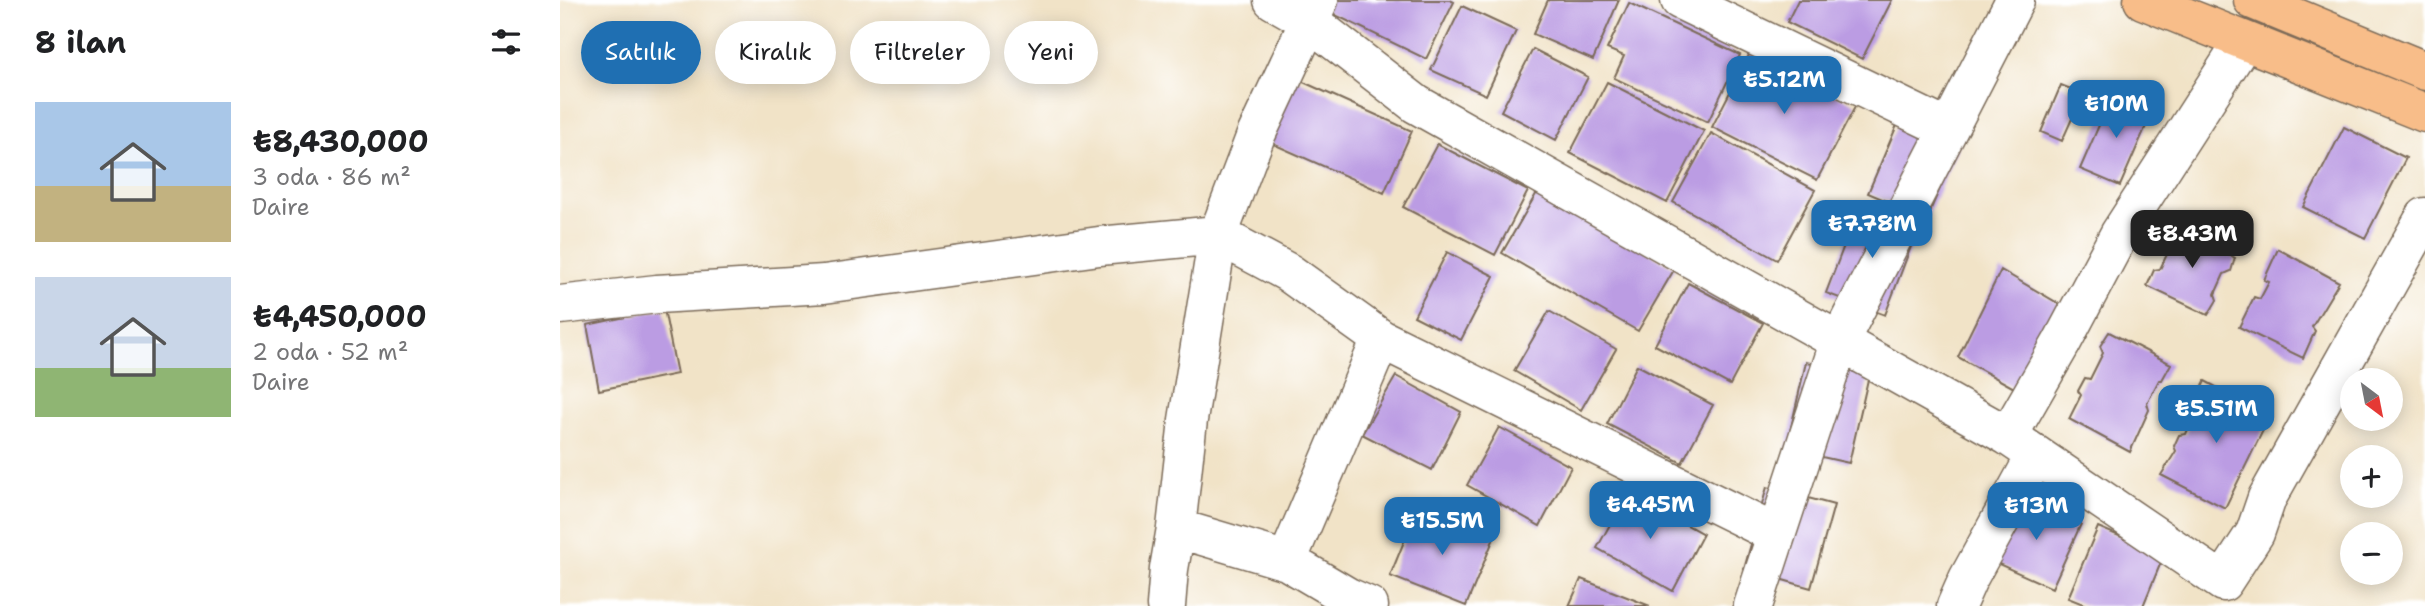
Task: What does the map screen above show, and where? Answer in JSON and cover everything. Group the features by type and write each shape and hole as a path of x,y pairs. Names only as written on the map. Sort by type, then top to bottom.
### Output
{"main road":[{"path":"2143,0 2425,113"},
{"path":"2253,0 2423,66"}],"street":[{"path":"1273,0 1314,10 1416,104 1840,340 2022,446 2223,582 2255,533 2267,498 2425,217"},
{"path":"1680,0 1948,130"},
{"path":"1753,606 1840,340 2015,0"},
{"path":"1166,606 1188,420 1218,236 1256,135 1314,10"},
{"path":"1956,606 2062,342 2120,233 2244,41"},
{"path":"560,305 657,294 824,284 1099,246 1218,236 1289,274 1381,339 1776,534"},
{"path":"1287,561 1381,339"},
{"path":"1176,528 1287,561 1348,597 1369,606"}],"building":[{"path":"1329,0 1454,2 1426,59 1325,10"},
{"path":"1548,0 1619,0 1593,60 1533,34"},
{"path":"1798,0 1892,0 1862,59 1787,22"},
{"path":"1629,3 1740,55 1708,122 1614,78 1624,56 1607,49"},
{"path":"1462,6 1516,31 1486,95 1431,70"},
{"path":"1533,49 1588,77 1556,140 1501,111"},
{"path":"1751,51 1856,105 1817,180 1712,127"},
{"path":"1292,77 1412,131 1384,193 1264,140"},
{"path":"1607,82 1704,131 1667,203 1570,153"},
{"path":"2061,85 2083,94 2062,141 2041,132"},
{"path":"2113,93 2153,110 2120,186 2080,169"},
{"path":"1903,111 1963,136 1927,218 1868,193"},
{"path":"2344,127 2406,158 2365,238 2303,207"},
{"path":"1711,133 1815,190 1777,260 1673,202"},
{"path":"1437,144 1528,191 1495,255 1403,207"},
{"path":"1539,189 1675,268 1638,331 1502,253"},
{"path":"1859,206 1918,228 1885,315 1826,293"},
{"path":"2177,223 2235,258 2231,271 2224,274 2215,294 2217,300 2208,315 2147,286 2154,270 2160,269 2172,244 2168,238"},
{"path":"2278,249 2339,282 2312,327 2315,331 2303,358 2239,327 2254,297 2260,299 2269,282 2264,280"},
{"path":"1447,252 1494,276 1461,340 1414,316"},
{"path":"2001,270 2066,308 2025,394 1958,357"},
{"path":"1688,283 1763,323 1730,385 1655,345"},
{"path":"664,309 677,374 599,390 587,325"},
{"path":"1549,311 1616,349 1581,410 1514,371"},
{"path":"2109,332 2171,364 2147,403 2149,410 2130,452 2069,419 2081,395 2078,391 2085,378 2090,379 2103,353 2100,346"},
{"path":"1806,362 1869,375 1849,463 1786,449"},
{"path":"1637,365 1713,405 1682,463 1607,424"},
{"path":"1396,376 1461,412 1432,470 1362,434"},
{"path":"2205,381 2270,416 2225,508 2161,475 2176,451 2174,446 2179,435 2186,434 2200,402 2197,398"},
{"path":"1499,427 1571,467 1540,526 1467,485"},
{"path":"1767,487 1834,505 1811,588 1744,569"},
{"path":"1628,492 1703,534 1673,591 1597,548"},
{"path":"2020,497 2081,524 2052,588 1992,561"},
{"path":"1418,507 1494,538 1466,606 1390,576"},
{"path":"2098,527 2164,555 2143,606 2088,606 2068,598"},
{"path":"1581,579 1650,606 1569,606"}]}
